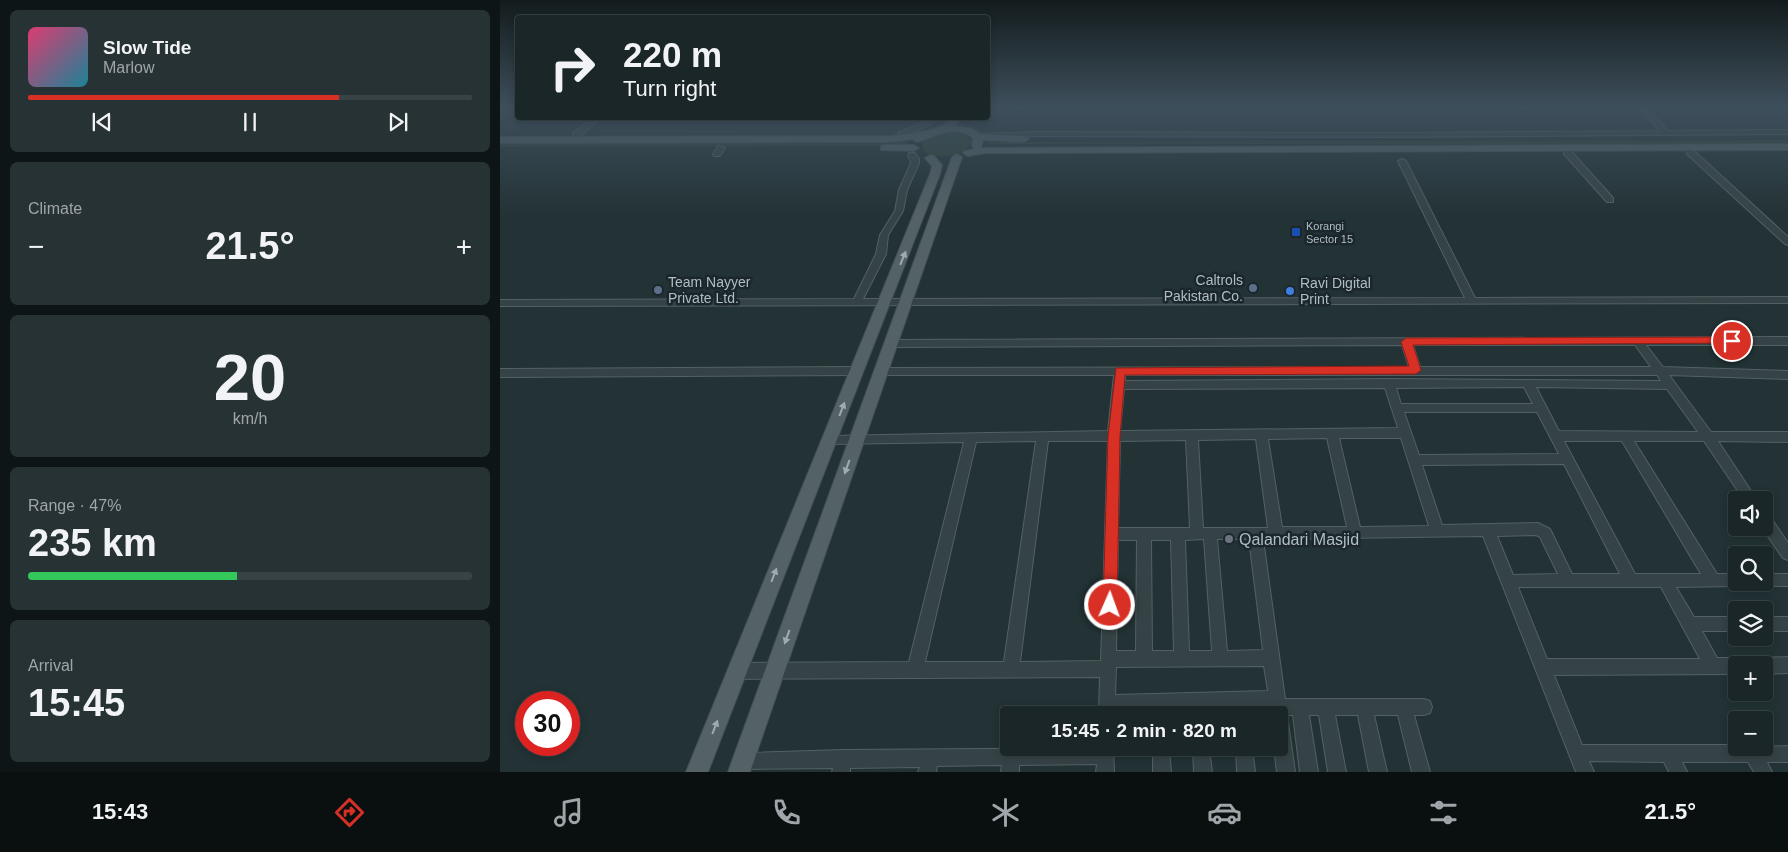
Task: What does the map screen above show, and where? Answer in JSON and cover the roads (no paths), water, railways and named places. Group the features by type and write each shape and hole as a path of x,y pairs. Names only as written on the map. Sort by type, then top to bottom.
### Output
{"main road":[{"path":"697,772 937,170 936,162 918,154 914,144"},
{"path":"968,153 978,144"},
{"path":"930,158 957,157 968,153 1033,152 1788,147"},
{"path":"500,149 719,151 914,148"},
{"path":"741,766 957,157"}],"street":[{"path":"1567,152 1610,200"},
{"path":"1690,152 1788,242"},
{"path":"858,302 881,254 884,235 899,211 903,190 915,162 912,156 930,158"},
{"path":"1402,161 1472,301"},
{"path":"500,303 1788,300"},
{"path":"1638,341 1745,491"},
{"path":"891,343 1788,341"},
{"path":"1406,342 1416,370"},
{"path":"881,372 1416,370 1659,371 1788,375"},
{"path":"500,373 857,371"},
{"path":"1107,706 1114,436 1120,371"},
{"path":"1389,383 1437,531"},
{"path":"1119,385 1528,383 1669,385"},
{"path":"1528,383 1632,581"},
{"path":"1397,408 1541,408"},
{"path":"831,438 1405,433"},
{"path":"1332,434 1355,533"},
{"path":"1192,435 1220,658"},
{"path":"1261,435 1276,533"},
{"path":"1556,436 1787,439"},
{"path":"1625,436 1713,580"},
{"path":"915,670 971,437"},
{"path":"1011,670 1043,437"},
{"path":"1414,460 1568,459"},
{"path":"1112,534 1355,533 1538,529 1545,533 1568,581"},
{"path":"1488,531 1585,772"},
{"path":"1773,532 1788,554"},
{"path":"1255,533 1286,772"},
{"path":"1144,534 1144,659"},
{"path":"1178,534 1182,658"},
{"path":"1666,580 1713,666"},
{"path":"1509,582 1728,580"},
{"path":"1773,580 1788,580"},
{"path":"1690,624 1728,624"},
{"path":"1773,624 1788,624"},
{"path":"737,671 1011,670 1108,664 1144,659 1271,658"},
{"path":"1543,667 1728,666"},
{"path":"1773,667 1786,668"},
{"path":"1250,706 1278,703 1300,707 1424,707"},
{"path":"1300,707 1309,772"},
{"path":"1326,707 1337,772"},
{"path":"1364,707 1378,772"},
{"path":"1404,707 1421,772"},
{"path":"1577,753 1728,754"},
{"path":"1669,753 1678,772"},
{"path":"1773,754 1788,754"},
{"path":"741,766 1011,764 1069,756"},
{"path":"1105,756 1105,772"},
{"path":"1161,756 1162,772"},
{"path":"1202,756 1203,772"},
{"path":"1245,756 1246,772"},
{"path":"1754,756 1763,772"}],"place":[{"name":"Korangi Sector 15","path":"1296,232"},
{"name":"Caltrols Pakistan Co.","path":"1253,288"},
{"name":"Team Nayyer Private Ltd.","path":"658,290"},
{"name":"Ravi Digital Print","path":"1290,291"},
{"name":"Qalandari Masjid","path":"1229,539"}]}
